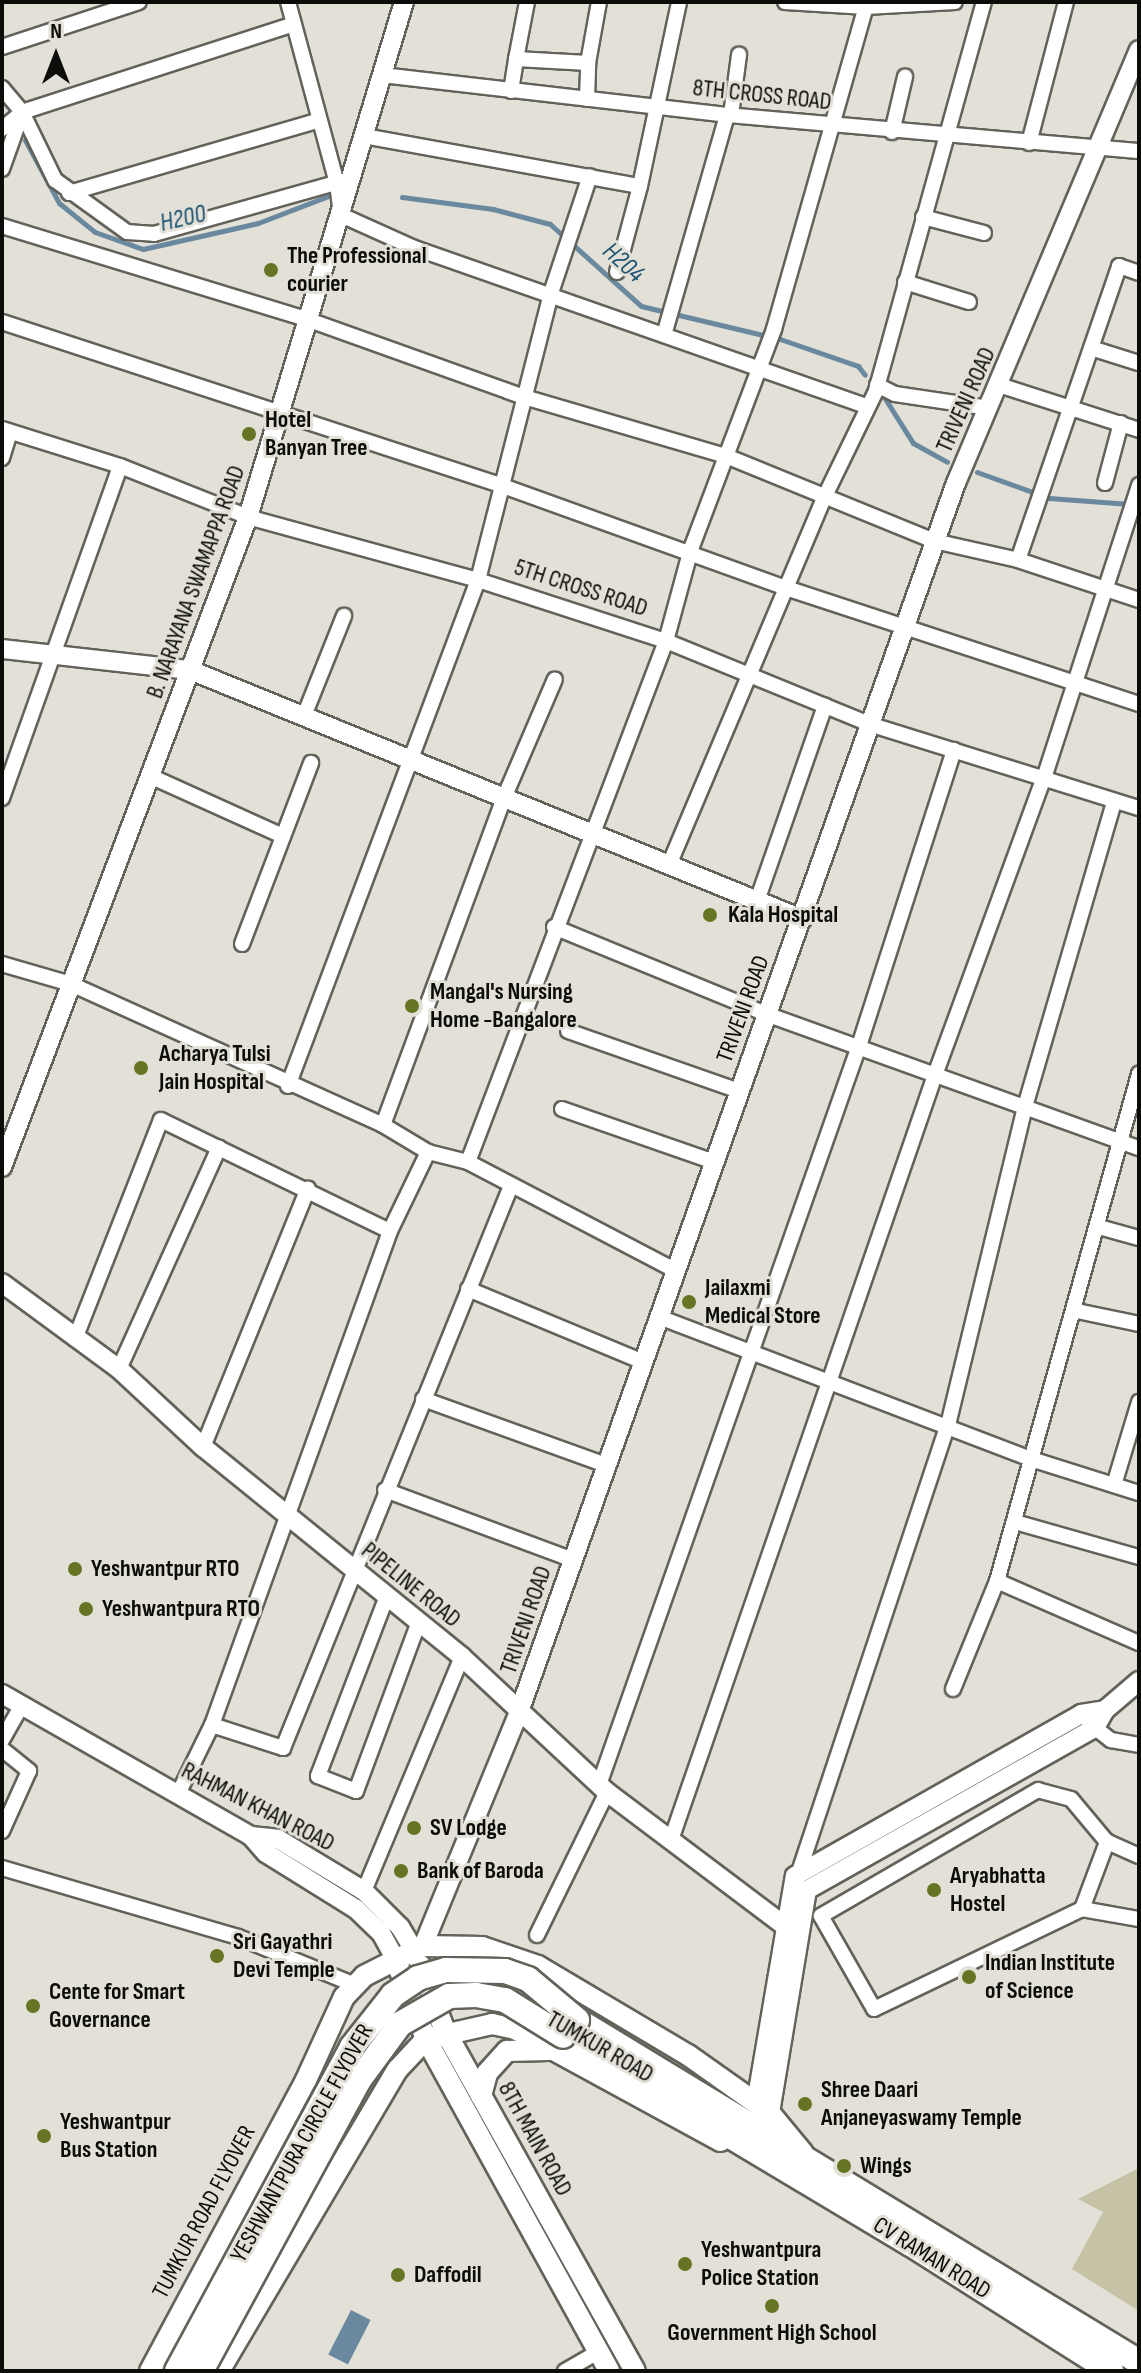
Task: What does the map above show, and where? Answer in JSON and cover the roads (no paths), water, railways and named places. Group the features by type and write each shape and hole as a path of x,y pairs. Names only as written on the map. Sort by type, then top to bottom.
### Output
{"highway":[{"name":"YESHWANTPURA CIRCLE FLYOVER","path":"177,2371 352,2047 393,1995 418,1978 446,1970 505,1971 528,1979 564,2036 803,2153"},
{"name":"YESHWANTPURA CIRCLE FLYOVER","path":"201,2371 359,2080 400,2024 449,1996 476,1995 505,2000 752,2147"},
{"name":"CV RAMAN ROAD","path":"752,2147 1111,2371"},
{"name":"CV RAMAN ROAD","path":"803,2153 1139,2362"}],"main road":[{"name":"TUMKUR ROAD","path":"410,1951 487,1948 538,1966 688,2055 763,2108 803,2153"},
{"path":"355,1985 410,1951"},
{"name":"8TH MAIN ROAD","path":"410,1951 445,2031 635,2371"},
{"name":"8TH MAIN ROAD","path":"410,1951 426,2039 609,2371"},
{"path":"529,2035 558,1980"},
{"name":"TUMKUR ROAD FLYOVER","path":"150,2371 306,2080 334,2014 355,1985"},
{"name":"TUMKUR ROAD","path":"219,2371 389,2083 426,2039 445,2031 492,2024 529,2035 564,2036"},
{"path":"481,2096 487,2073 507,2051 564,2036"},
{"path":"572,2304 591,2292"}],"street":[{"path":"2,47 139,2"},
{"path":"2,88 22,112 55,180 127,232 154,234 342,182 317,121 288,2"},
{"name":"B. NARAYANA SWAMAPPA ROAD","path":"2,1167 248,517 309,320 340,208 342,182 364,136 404,2"},
{"path":"511,91 527,2"},
{"path":"587,99 588,63 599,2"},
{"path":"617,272 661,107 679,2"},
{"path":"785,2 955,2"},
{"path":"669,865 825,496 877,385 984,2"},
{"path":"1029,143 1066,2"},
{"path":"468,1162 589,832 666,641 691,549 774,329 807,226 831,123 866,4"},
{"path":"2,129 22,112 292,25"},
{"name":"TRIVENI ROAD","path":"410,1951 519,1712 766,1014 872,725 934,541 1139,52"},
{"path":"666,329 729,115 739,55"},
{"path":"516,59 588,63"},
{"name":"8TH CROSS ROAD","path":"382,75 892,132 1139,151"},
{"path":"892,132 905,77"},
{"path":"2,169 22,112"},
{"path":"69,193 317,121"},
{"path":"364,136 640,186"},
{"path":"288,1086 407,758 478,580 551,293 590,176"},
{"path":"340,208 412,247 666,329 867,406"},
{"path":"923,217 984,233"},
{"path":"2,226 309,320 524,397 726,456 934,541 1018,560 1139,600"},
{"path":"1018,560 1119,266 1139,273"},
{"path":"905,282 969,302"},
{"path":"2,322 280,411 691,549 786,588 1139,704"},
{"path":"1091,348 1139,363"},
{"path":"877,385 895,394 989,408"},
{"path":"999,385 1139,430"},
{"path":"1105,483 1121,423"},
{"path":"2,458 6,431"},
{"name":"5TH CROSS ROAD","path":"6,431 120,466 248,517 478,580 666,641 872,725 1045,775 1114,803 1139,808"},
{"path":"2,798 120,466"},
{"path":"671,1840 935,1075 1045,775 1135,497"},
{"path":"304,716 344,616"},
{"path":"2,649 190,670 802,919"},
{"path":"383,1125 504,798 555,679"},
{"path":"757,901 825,706"},
{"path":"537,1935 603,1788 859,1046 954,750"},
{"path":"242,944 311,763"},
{"path":"150,776 283,836"},
{"path":"763,2108 786,1927 948,1425 1024,1110 1114,803"},
{"path":"554,927 766,1014 859,1046 1024,1110 1139,1148"},
{"path":"2,964 71,984 288,1086 383,1125 428,1152 468,1162 510,1188 675,1270"},
{"path":"568,1031 739,1091"},
{"path":"953,1689 997,1581 1015,1522 1031,1459 1077,1311 1139,1074"},
{"path":"562,1109 714,1162"},
{"path":"75,1339 161,1120 390,1231"},
{"path":"119,1369 219,1148"},
{"path":"178,1794 212,1725 285,1514 390,1231 428,1152"},
{"path":"212,1725 283,1748 510,1188"},
{"path":"203,1447 308,1189"},
{"path":"1099,1227 1139,1238"},
{"name":"PIPELINE ROAD","path":"2,1283 119,1369 203,1447 462,1657 603,1788 786,1927"},
{"path":"468,1289 643,1362"},
{"path":"1077,1311 1139,1324"},
{"path":"659,1317 1031,1459 1139,1493"},
{"path":"423,1399 606,1465"},
{"path":"1114,1485 1139,1402"},
{"path":"385,1490 573,1560"},
{"path":"1015,1522 1139,1557"},
{"path":"997,1581 1139,1643"},
{"path":"387,1596 318,1776 356,1791 419,1622"},
{"path":"364,1891 462,1657"},
{"path":"801,1883 1095,1728 1105,1710 1139,1681"},
{"name":"RAHMAN KHAN ROAD","path":"2,1694 251,1836 278,1839 364,1891 400,1927"},
{"path":"2,1740 22,1705"},
{"path":"763,2108 801,1883 1081,1714 1105,1710"},
{"path":"1081,1714 1111,1740 1139,1745"},
{"path":"2,1749 29,1771 2,1831"},
{"path":"1139,1856 1107,1842 1071,1799 1038,1790 821,1916 874,2009 1082,1909 1139,1919"},
{"path":"251,1836 266,1853 356,1909 381,1933 410,1951"},
{"path":"1082,1909 1107,1842"},
{"path":"2,1868 238,1937 355,1985"},
{"name":"8TH MAIN ROAD","path":"400,1927 410,1951"},
{"path":"565,2371 598,2352"}],"water":[{"path":"351,2310 371,2320 348,2365 328,2355"}],"waterway":[{"name":"H200","path":"25,140 59,203 95,232 143,249 258,223 336,193"},
{"name":"H204","path":"402,197 493,209 550,224 641,306 780,339 858,366 865,375"},
{"name":"H204","path":"884,397 913,443 947,462"},
{"name":"H204","path":"977,472 1049,498 1130,504"}],"place":[{"name":"The Professional courier","path":"271,270"},
{"name":"Hotel Banyan Tree","path":"249,434"},
{"name":"Kala Hospital","path":"710,915"},
{"name":"Mangal's Nursing Home -Bangalore","path":"412,1006"},
{"name":"Acharya Tulsi Jain Hospital","path":"141,1068"},
{"name":"Jailaxmi Medical Store","path":"689,1302"},
{"name":"Yeshwantpur RTO","path":"75,1569"},
{"name":"Yeshwantpura RTO","path":"86,1609"},
{"name":"SV Lodge","path":"414,1828"},
{"name":"Bank of Baroda","path":"401,1871"},
{"name":"Aryabhatta Hostel","path":"934,1890"},
{"name":"Sri Gayathri Devi Temple","path":"217,1956"},
{"name":"Indian Institute of Science","path":"969,1977"},
{"name":"Cente for Smart Governance","path":"33,2006"},
{"name":"Shree Daari Anjaneyaswamy Temple","path":"805,2104"},
{"name":"Yeshwantpur Bus Station","path":"44,2136"},
{"name":"Wings","path":"844,2166"},
{"name":"Yeshwantpura Police Station","path":"685,2264"},
{"name":"Daffodil","path":"398,2275"},
{"name":"Government High School","path":"772,2306"}]}
